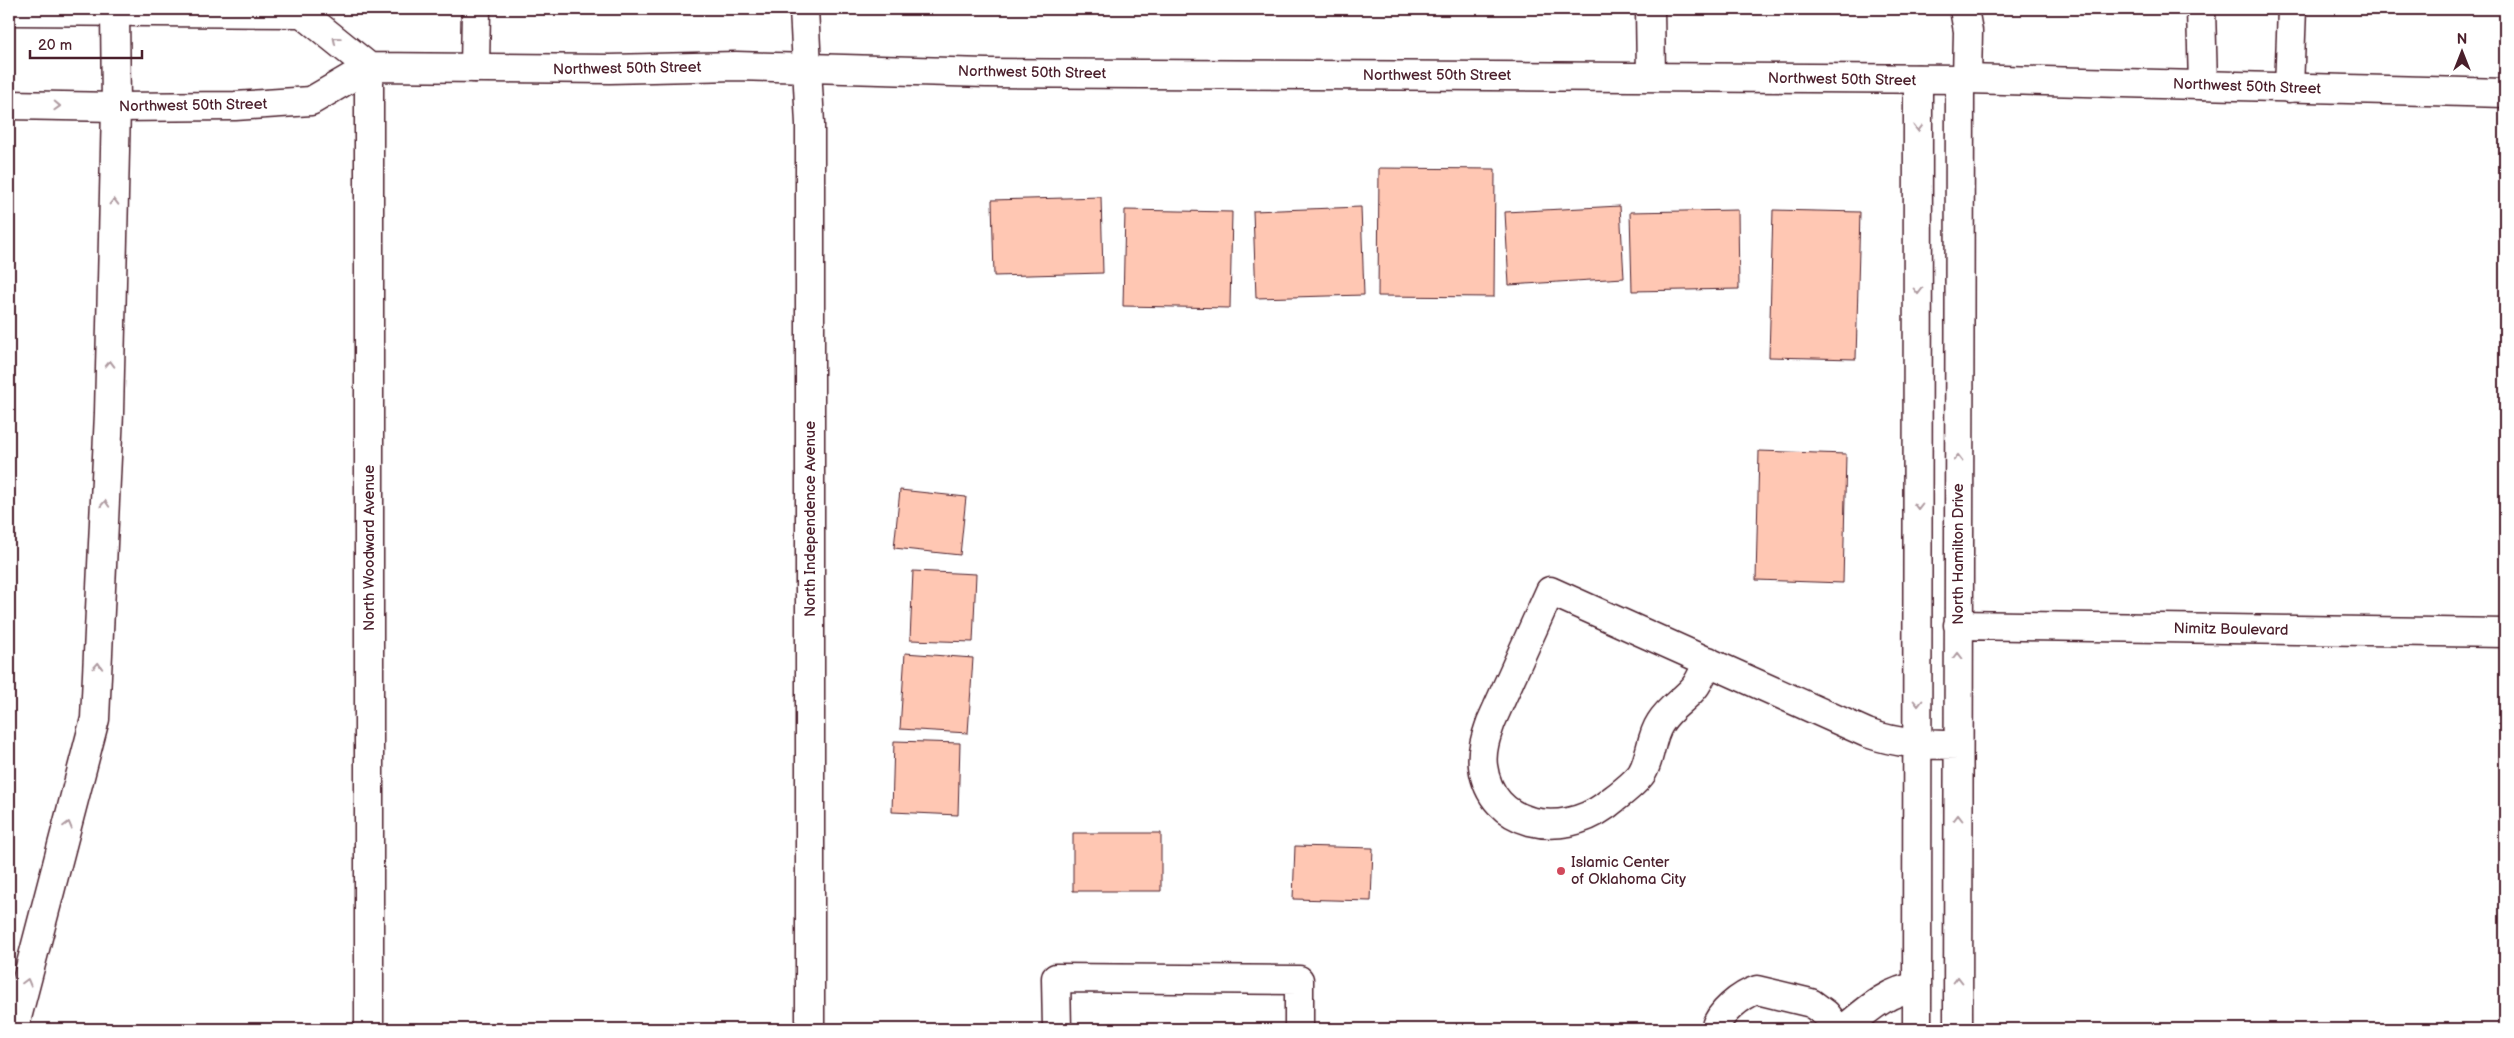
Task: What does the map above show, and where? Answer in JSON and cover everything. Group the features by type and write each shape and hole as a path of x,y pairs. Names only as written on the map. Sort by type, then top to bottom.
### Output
{"main road":[{"path":"475,68 476,9"},
{"name":"North Independence Avenue","path":"804,9 810,124 810,1029"},
{"path":"1650,9 1651,76"},
{"name":"North Hamilton Drive","path":"1958,1029 1958,625 1963,79 1968,31 1964,9"},
{"path":"2201,9 2203,85"},
{"path":"2289,88 2292,9"},
{"path":"14,1029 95,719 109,413 116,108 115,10"},
{"path":"9,11 115,10 302,13 369,67"},
{"name":"Northwest 50th Street","path":"9,105 116,108 235,106 310,101 369,67 806,68 986,73 1963,79 2505,93"},
{"name":"North Woodward Avenue","path":"369,67 369,1029"},
{"path":"1917,1029 1918,79"},
{"path":"1708,661 1695,687 1672,707 1659,724 1642,773 1592,814 1560,824 1526,821 1508,811 1494,795 1483,766 1484,742 1491,722 1550,591 1708,661 1867,734 1892,742 1918,745 1958,745"},
{"name":"Nimitz Boulevard","path":"1958,625 2505,633"},
{"path":"1057,1029 1056,978 1300,980 1300,1029"},
{"path":"1844,1029 1891,994 1905,988 1917,987"},
{"path":"1716,1029 1722,1015 1749,992 1757,990 1811,1004 1826,1014 1838,1029"}],"building":[{"path":"1379,168 1495,169 1494,297 1378,296"},
{"path":"1101,197 1103,273 994,276 992,200"},
{"path":"1620,206 1624,278 1509,285 1505,212"},
{"path":"1361,207 1364,295 1256,298 1253,211"},
{"path":"1125,210 1232,212 1230,308 1123,306"},
{"path":"1738,210 1739,289 1632,291 1630,212"},
{"path":"1773,210 1860,212 1856,359 1769,357"},
{"path":"1759,451 1846,454 1843,583 1756,580"},
{"path":"900,490 966,497 960,555 894,548"},
{"path":"913,571 976,574 973,642 910,640"},
{"path":"905,653 973,658 968,733 900,729"},
{"path":"894,741 960,743 958,815 892,812"},
{"path":"1073,833 1161,833 1161,891 1073,891"},
{"path":"1295,846 1373,848 1371,901 1293,899"}],"place":[{"name":"Islamic Center of Oklahoma City","path":"1561,871"}]}
